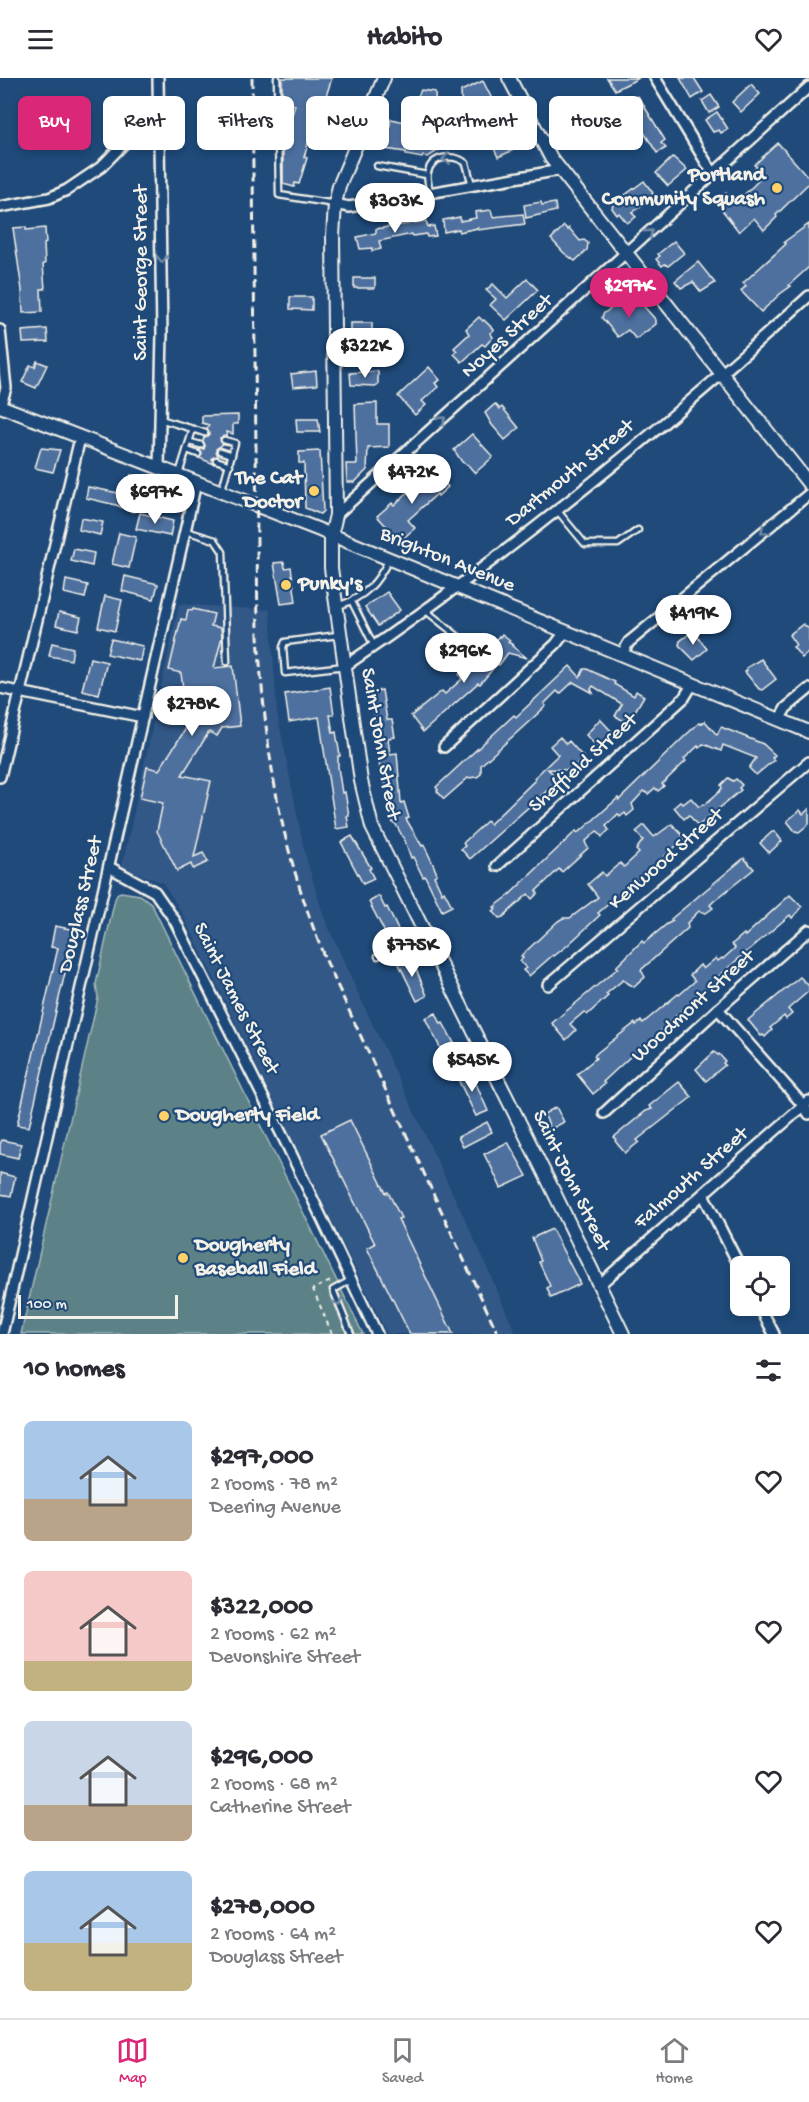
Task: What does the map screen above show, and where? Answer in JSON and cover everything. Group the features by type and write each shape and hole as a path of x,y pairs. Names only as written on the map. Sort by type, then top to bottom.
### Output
{"main road":[{"name":"Saint John Street","path":"384,78 339,186 335,204 333,253 336,515 332,536 331,568 361,781 372,827 623,1334"},
{"path":"509,78 540,140 560,170 809,484"},
{"name":"Brighton Avenue","path":"0,406 457,586 809,732"}],"street":[{"name":"Saint George Street","path":"158,78 158,96"},
{"path":"655,78 712,172"},
{"name":"Noyes Street","path":"336,515 626,254 712,172 809,87"},
{"path":"0,207 49,198 67,190 101,167 118,150"},
{"name":"Saint George Street","path":"159,468 162,268 160,150"},
{"path":"335,204 349,207 560,170"},
{"name":"Dartmouth Street","path":"345,666 425,610 556,509 722,375 809,296"},
{"path":"0,330 6,388 0,406"},
{"path":"0,777 80,438"},
{"name":"Douglass Street","path":"2,1334 196,483"},
{"path":"621,655 629,642 809,494"},
{"path":"444,747 556,644 565,632"},
{"name":"Sheffield Street","path":"497,866 684,698 692,685"},
{"path":"0,688 143,717"},
{"path":"778,720 786,708 809,690"},
{"name":"Kenwood Street","path":"549,985 809,762"},
{"name":"Saint James Street","path":"110,867 155,892 175,921 256,1081 377,1334"},
{"name":"Woodmont Street","path":"604,1113 809,930"},
{"path":"718,1009 807,1107"},
{"name":"Falmouth Street","path":"599,1285 807,1107"},
{"path":"704,1194 735,1256"},
{"path":"765,1316 774,1334"}],"lane":[{"path":"277,78 279,195 335,204"},
{"path":"430,193 427,176 429,168 435,161 443,158 454,157 462,160 468,167 472,185"},
{"path":"377,166 427,176"},
{"path":"160,419 206,433"},
{"path":"179,476 193,429"},
{"path":"221,492 235,443 224,440"},
{"path":"189,441 201,445"},
{"path":"187,450 198,454"},
{"path":"220,451 232,454"},
{"path":"216,460 230,465"},
{"path":"556,509 585,544 618,544 638,530"},
{"path":"186,531 215,540 224,552 227,662"},
{"path":"336,606 351,600 375,584 389,559"},
{"path":"351,600 374,646"},
{"path":"425,610 460,638"},
{"path":"340,634 285,642 282,647 285,673 345,666"},
{"path":"378,956 426,933"},
{"path":"351,1280 333,1290 351,1334"}],"path":[{"path":"332,1334 313,1289 333,1280"}],"shaded area":[{"path":"179,604 270,610 277,712 305,854 324,917 479,1249 516,1334 387,1334 182,913 163,883 122,867"}],"green space":[{"name":"Dougherty Field","path":"121,892 140,895 151,903 363,1334 21,1334 98,998 96,984 115,899"}],"building":[{"path":"282,78 332,78 326,96 306,96 306,150 304,157 307,158 299,184 295,183 294,187 283,184 283,150 294,150 294,96 282,96"},
{"path":"607,78 639,78 615,90"},
{"path":"680,78 694,78 703,92 692,99"},
{"path":"483,81 490,96 461,96 461,91"},
{"path":"751,84 760,94 741,112 732,102"},
{"path":"421,90 435,92 435,96 418,96"},
{"path":"711,95 719,107 709,113 702,101"},
{"path":"643,104 665,140 661,143 666,148 657,153 643,131"},
{"path":"717,112 728,129 721,133 719,130 713,132 705,120"},
{"path":"391,119 401,121 401,150 439,150 422,158 406,155 406,152 389,150"},
{"name":"Portland Community Squash","path":"778,143 809,178 809,183 764,230 754,218 739,232 716,202 726,193 735,204 759,180 752,171 757,167 754,165"},
{"path":"495,150 513,150 498,157"},
{"path":"673,157 687,170 668,186 656,173"},
{"path":"644,181 653,193 651,198 632,213 636,217 627,223 619,213 617,215 612,208 613,204"},
{"path":"541,202 542,205 555,203 556,211 526,218 524,205"},
{"path":"491,210 493,217 523,214 525,224 444,232 443,220 460,217 460,221 476,218 475,212"},
{"path":"426,221 428,227 434,226 436,236 427,237 426,234 413,236 412,234 379,241 381,249 372,251 372,248 360,249 357,237 376,233 376,229"},
{"path":"809,224 809,267 761,312 741,291 746,286 743,283 786,244 784,242"},
{"path":"564,226 568,230 569,228 580,241 584,240 588,243 587,250 575,261 551,239"},
{"path":"26,227 26,230 45,228 45,264 43,264 45,289 41,289 42,312 23,313 13,228"},
{"path":"674,241 684,253 668,266 665,264 662,266 656,259 660,256 658,254"},
{"path":"698,262 715,283 701,292 693,282 681,288 675,281"},
{"path":"354,278 375,278 375,288 354,288"},
{"path":"527,279 538,290 506,320 490,305 496,299 486,290 493,284 507,298"},
{"path":"290,297 312,297 312,310 290,309"},
{"path":"624,299 631,307 639,301 656,320 656,324 636,339 628,330 618,337 602,318 603,314"},
{"path":"479,317 494,330 490,333 493,337 485,346 482,344 462,362 454,354 457,351 454,348 469,334 466,329"},
{"path":"351,323 372,323 372,333 354,338 354,335 351,335"},
{"path":"47,329 48,342 23,343 22,331"},
{"path":"37,361 47,365 36,388 22,382 30,365 35,367"},
{"path":"429,367 440,380 435,383 438,387 422,401 426,405 415,415 398,396"},
{"path":"316,371 317,385 293,387 291,374"},
{"path":"378,371 376,386 351,385 350,373"},
{"path":"377,403 377,424 389,424 389,447 368,448 367,470 355,482 347,482 346,464 357,464 355,404"},
{"path":"495,404 500,409 502,407 519,428 505,440 485,413"},
{"path":"238,415 238,424 233,424 233,434 227,432 226,436 220,438 223,444 216,449 218,456 212,458 214,464 199,458 202,454 199,449 204,449 205,446 204,437 209,434 207,429 209,425 202,423 202,416"},
{"path":"296,419 318,419 320,432 297,432"},
{"path":"472,434 493,457 475,473 462,462 454,450"},
{"path":"41,448 60,450 53,472 35,468"},
{"path":"320,451 323,511 320,514 305,508 304,463 299,463 299,452"},
{"path":"434,470 448,487 408,520 415,528 400,541 377,516 392,503 394,505 420,481 421,477 427,476"},
{"path":"131,475 147,481 134,512 86,498 88,487 123,494"},
{"path":"140,513 173,521 170,536 136,529"},
{"path":"81,518 103,522 100,535 79,530"},
{"path":"119,533 136,537 129,568 112,564"},
{"path":"74,549 94,553 92,566 71,561"},
{"name":"Punky's","path":"284,562 285,568 291,567 296,602 281,604 274,563"},
{"path":"125,576 158,584 154,599 122,591"},
{"path":"66,580 88,585 85,598 64,593"},
{"path":"387,592 400,610 378,626 365,607"},
{"path":"105,596 122,600 115,631 98,627"},
{"path":"188,610 214,614 211,626 221,628 222,637 214,668 233,666 240,726 222,728 217,736 209,732 182,775 211,781 194,857 203,853 208,862 193,869 191,864 177,871 157,831 163,803 140,798 147,767 159,770 185,730 187,720 181,673 169,670 181,619 186,620"},
{"path":"59,612 81,617 78,630 56,625"},
{"path":"803,624 809,629 809,652 802,658 793,647 796,645 789,635"},
{"path":"693,631 707,649 694,660 679,645 680,641"},
{"path":"502,634 527,658 508,653 480,684 478,683 423,732 411,716 442,691 445,694 462,679 459,674 466,667 469,670 473,667 475,669"},
{"path":"111,639 143,646 140,661 107,654"},
{"path":"52,643 73,648 71,660 49,656"},
{"path":"90,658 107,662 99,694 82,690"},
{"path":"761,659 776,679 762,690 745,672 746,668"},
{"path":"570,666 580,677 584,669 587,669 615,682 614,684 634,696 636,691 644,696 628,723 615,716 622,704 593,686 591,689 593,693 573,682 560,694 557,691 544,704 546,706 481,765 481,774 468,778 444,799 436,787"},
{"path":"330,687 334,715 330,715 333,733 336,732 342,793 345,792 349,816 347,816 349,827 336,829 319,717 289,722 285,694"},
{"path":"382,690 387,720 392,720 395,737 388,738 390,754 397,753 401,803 404,802 409,818 406,819 422,846 424,845 433,864 437,874 434,876 442,893 444,891 452,906 442,911 425,876 423,877 413,857 411,858 389,810 391,806 387,783 385,784 383,771 380,771 379,758 381,757 372,697 372,692"},
{"path":"600,719 614,734 598,748 586,735"},
{"path":"705,721 717,735 721,727 763,744 775,755 772,758 774,760 756,775 749,768 756,758 723,745 721,751 703,744 699,748 698,746 662,784 664,786 658,791 655,788 648,794 644,791 632,804 634,810 627,816 625,813 620,817 618,814 606,826 609,830 602,837 597,831 585,842 588,848 562,872 559,869 536,891 538,893 532,899 528,894 499,918 493,911 496,909 494,907 576,831 577,833 582,830 618,798 619,800 687,734 699,723"},
{"path":"560,737 566,744 569,741 583,757 582,761 569,770 548,769 559,780 470,859 461,849 465,846 463,843 487,821 490,824 558,755 550,746"},
{"path":"728,778 733,781 736,779 742,785 739,788 741,790 698,826 689,815 684,819 674,807 691,798 699,807 704,805 719,792 721,785"},
{"path":"809,809 809,824 799,832 795,831 787,821 800,810 803,814"},
{"path":"672,824 685,838 665,856 667,858 637,881 614,903 612,901 568,945 529,976 523,970 526,968 520,961 523,958 521,956 558,921 570,918 598,897 588,884 602,872 605,876 620,863 624,867 639,853 636,850 643,840 636,832 644,825 654,837"},
{"path":"775,832 782,841 769,853 760,843"},
{"path":"352,836 371,868 369,869 374,879 363,884 341,842"},
{"path":"744,858 754,869 714,901 710,905 713,908 706,913 699,911 687,923 688,928 641,970 645,977 634,987 623,980 606,994 608,996 587,1015 584,1012 570,1024 576,1030 566,1040 552,1023 618,968 616,967 642,941 644,943 673,921 671,919"},
{"path":"790,895 802,907 798,912 792,918 790,915 730,966 656,1037 647,1045 645,1043 603,1082 605,1084 593,1094 577,1074 596,1058 594,1056 635,1023 636,1025 641,1021 643,1023 679,995 695,981 690,975 700,965 703,969 716,958 718,961 723,959 735,948 732,944 744,934 745,936"},
{"path":"379,896 402,938 391,944 369,902"},
{"path":"55,926 75,930 29,1127 17,1125 58,948 51,947"},
{"path":"407,955 412,965 414,964 427,996 417,1001 397,960"},
{"path":"800,977 809,986 809,991 788,1009 792,1014 786,1019 784,1016 770,1028 772,1030 765,1037 761,1036 748,1020"},
{"path":"436,1013 454,1043 451,1044 456,1054 446,1059 425,1018"},
{"path":"714,1052 725,1061 723,1063 725,1065 706,1081 696,1069"},
{"path":"467,1070 474,1079 488,1111 476,1116 456,1075"},
{"path":"679,1082 692,1097 637,1140 639,1142 625,1153 614,1137 646,1111 652,1109 649,1106"},
{"path":"556,1107 564,1122 551,1129 544,1114"},
{"path":"350,1120 401,1218 398,1219 453,1334 410,1334 367,1248 375,1244 321,1134"},
{"path":"487,1122 492,1132 463,1147 458,1137"},
{"path":"2,1140 21,1144 18,1158 0,1154"},
{"path":"508,1142 527,1176 501,1188 484,1154"},
{"path":"0,1173 15,1177 11,1196 0,1194"},
{"path":"552,1229 580,1284 551,1298 547,1288 550,1286 539,1262 541,1261 532,1238"}],"railway":[{"path":"252,78 258,636 265,720 278,803 294,870 323,954 498,1334"}],"place":[{"name":"Portland Community Squash","path":"777,188"},
{"name":"The Cat Doctor","path":"314,491"},
{"name":"Punky's","path":"286,585"},
{"name":"Dougherty Field","path":"164,1116"},
{"name":"Dougherty Baseball Field","path":"183,1258"}]}
